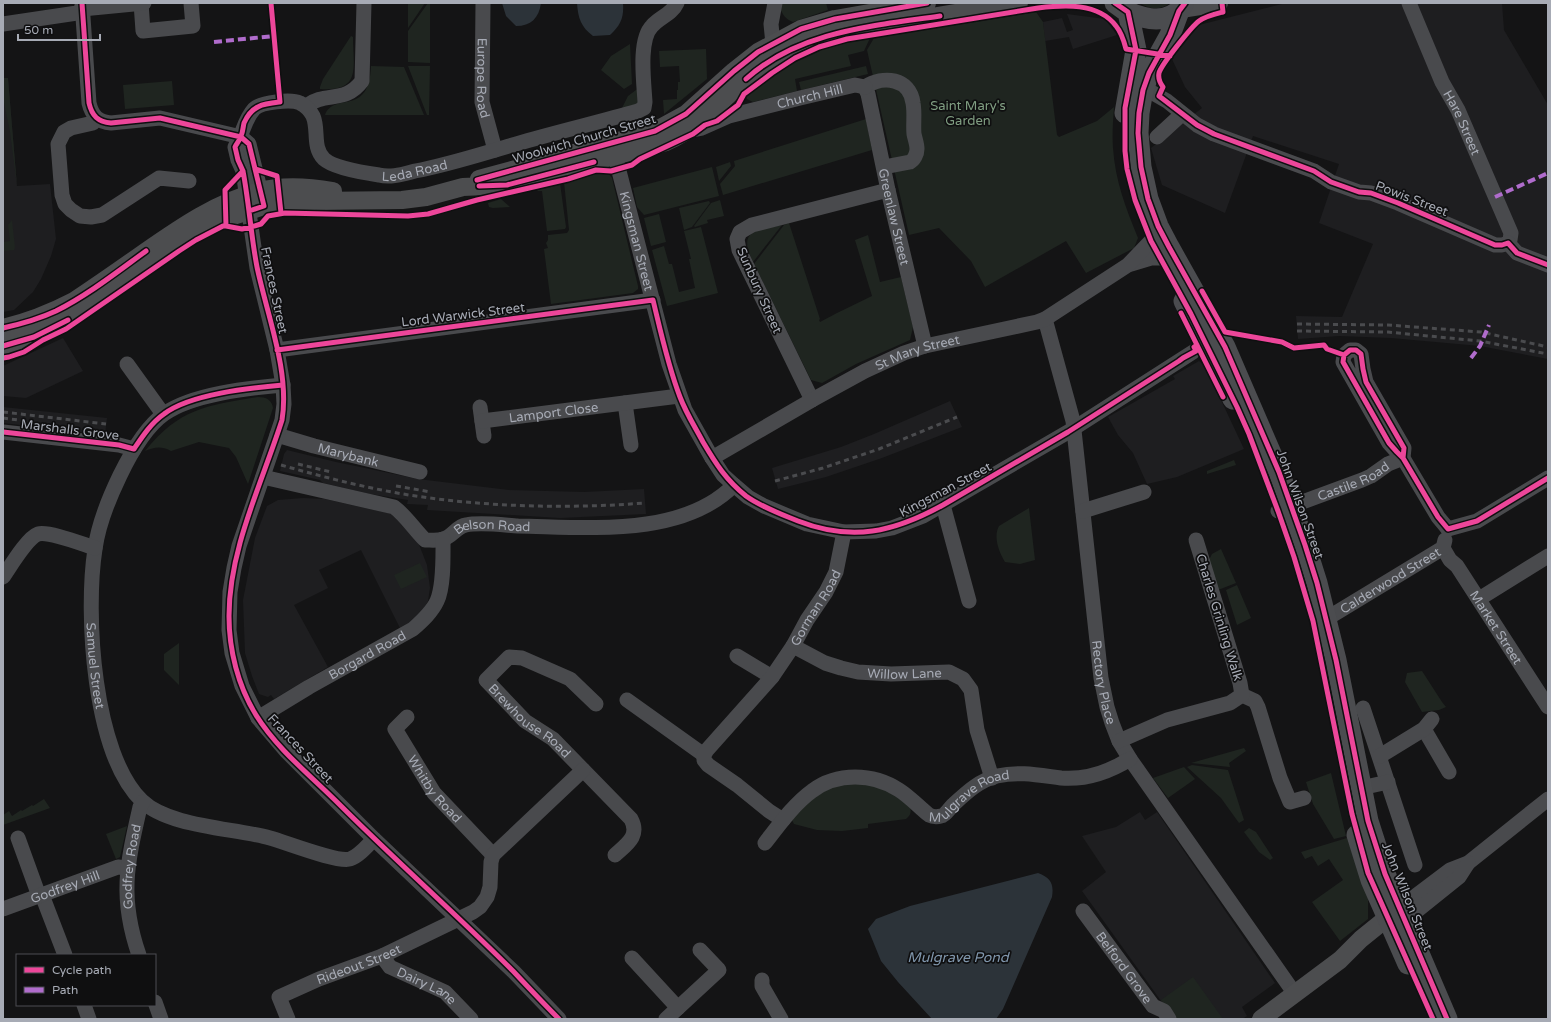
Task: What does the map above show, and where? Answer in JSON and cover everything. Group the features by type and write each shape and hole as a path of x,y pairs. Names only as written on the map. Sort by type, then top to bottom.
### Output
{"highway":[{"path":"1117,5 1142,17 1157,19 1167,18 1182,8"},
{"name":"John Wilson Street","path":"1117,5 1136,50 1126,108 1125,151 1127,169 1135,200 1155,250 1191,314 1235,402 1285,509 1305,545 1336,660 1360,788 1368,821 1385,874 1396,919 1433,1019"},
{"name":"John Wilson Street","path":"1182,8 1170,35 1149,74 1143,90 1139,113 1138,133 1141,167 1148,199 1158,226 1225,347 1279,472 1294,557 1313,621 1355,828 1368,873 1396,919 1447,1019"}],"main road":[{"name":"Woolwich Church Street","path":"614,150 671,124 686,114 734,71 758,52 793,34 834,19 927,3"},
{"name":"Woolwich Church Street","path":"3,328 28,322 68,304 189,222 216,208 255,201 294,188 370,195 417,195 614,150 666,142 688,131 748,77 766,64 786,52 822,37 854,29 1019,3"},
{"path":"1182,8 1219,3"},
{"name":"Woolwich Church Street","path":"3,346 34,336 60,325 105,296 200,230 255,201"},
{"path":"1260,1019 1340,960 1374,943 1396,919"}],"street":[{"path":"140,3 143,31 194,26 191,3"},
{"path":"82,6 144,3"},
{"path":"255,201 238,160 235,147 241,137 244,123 257,106 293,101 306,106 313,101 346,94 356,89 362,80 364,3"},
{"name":"Europe Road","path":"483,3 482,102 495,150"},
{"name":"Leda Road","path":"306,106 314,117 317,148 320,155 326,161 381,176 394,176 436,167 638,111 644,108 645,102 644,41 650,28 674,9 677,3"},
{"name":"Hare Street","path":"1409,3 1442,82 1458,110 1511,233 1508,243"},
{"path":"3,24 77,13 82,6"},
{"path":"82,6 89,103 91,112 96,118 103,122 111,123 160,118 241,137"},
{"path":"774,8 782,24 793,34"},
{"path":"773,44 771,24 774,8"},
{"name":"Church Hill","path":"688,131 702,128 729,116 755,109 855,85 865,87 870,84 889,79 902,83 911,95 913,103 914,134 917,150 913,160 910,162 884,167"},
{"name":"Greenlaw Street","path":"865,87 868,94 888,190 925,346"},
{"name":"Powis Street","path":"1143,90 1153,93 1163,99 1182,114 1214,134 1314,171 1331,182 1359,192 1371,192 1495,245 1508,243"},
{"path":"728,96 738,105 755,109"},
{"path":"1157,138 1182,114"},
{"path":"96,118 93,123 71,128 64,132 58,144 62,195 65,204 71,210 80,216 91,217 102,215 158,178 189,181"},
{"name":"Kingsman Street","path":"614,150 669,364 685,410 723,475 748,497 807,524 844,532 876,531 892,528 923,516 1074,428 1193,352"},
{"name":"Sunbury Street","path":"812,400 739,250 738,239 740,232 752,225 888,190"},
{"name":"Frances Street","path":"255,201 257,268 277,350 283,385 283,411 277,435 239,546 230,592 229,616 232,652 246,698 258,718 286,751 374,839 514,972 559,1019"},
{"path":"1508,243 1516,253 1524,254 1548,265"},
{"name":"St Mary Street","path":"712,458 812,400 880,364 925,346 1045,319 1128,265 1151,258 1155,250"},
{"name":"Lord Warwick Street","path":"277,350 653,300"},
{"name":"Rectory Place","path":"1045,319 1074,428 1101,678 1107,707 1119,741 1130,759 1295,994"},
{"path":"1404,458 1404,448 1366,382 1361,354 1356,350 1350,350 1344,355 1343,362 1389,443 1396,452 1404,458 1438,517 1448,529 1477,521 1548,479"},
{"path":"127,364 164,414"},
{"name":"Samuel Street","path":"283,385 227,392 177,406 164,414 148,430 134,449 113,492 100,526 95,548 90,613 92,651 99,699 115,759 134,792 143,802 154,810 168,817 264,836 336,859 350,859 374,839"},
{"name":"Lamport Close","path":"484,436 481,414 625,403 679,396"},
{"path":"625,403 631,445"},
{"name":"Marshalls Grove","path":"3,432 119,445 134,449"},
{"name":"Marybank","path":"277,435 314,446 420,472"},
{"name":"Castile Road","path":"1285,509 1362,480 1371,476 1388,464 1404,458"},
{"path":"263,476 394,507 425,540 442,565"},
{"name":"Belson Road","path":"425,540 443,539 465,525 583,527 643,525 684,516 709,505 720,498 734,485"},
{"path":"1083,511 1144,492"},
{"path":"943,505 969,601"},
{"name":"Calderwood Street","path":"1326,619 1443,548 1448,529"},
{"name":"Gorman Road","path":"704,758 707,750 772,678 793,646 807,620 826,592 836,572 844,532"},
{"path":"3,577 31,539 38,534 47,534 95,548"},
{"name":"Borgard Road","path":"258,718 413,629 423,620 437,602 441,586 443,539"},
{"name":"Charles Grinling Walk","path":"1196,540 1240,683 1242,695"},
{"name":"Market Street","path":"1443,548 1450,560 1457,566 1548,707"},
{"path":"1478,599 1548,556"},
{"name":"Willow Lane","path":"793,646 825,663 858,672 890,674 949,672 962,678 971,690 978,734 992,778"},
{"path":"737,656 772,678"},
{"name":"Brewhouse Road","path":"583,770 553,739 525,721 486,680 509,657 522,658 570,679 596,704"},
{"name":"Charles Grinling Walk","path":"1119,741 1167,720 1230,702 1242,695"},
{"name":"Charles Grinling Walk","path":"1242,695 1255,701 1258,707 1280,778 1290,802 1304,798"},
{"path":"627,700 704,758 708,765 783,820"},
{"name":"John Wilson Street","path":"1363,708 1415,865"},
{"name":"Whitby Road","path":"407,717 395,729 434,793 493,855"},
{"path":"1380,756 1428,724 1449,772"},
{"name":"Mulgrave Road","path":"765,843 783,820 812,791 824,784 846,778 866,777 886,783 899,790 929,815 935,817 942,816 972,788 992,778 1009,774 1030,773 1061,778 1087,776 1106,772 1130,759"},
{"path":"493,855 583,770 634,824 633,836 615,855"},
{"path":"1360,788 1388,782"},
{"path":"1396,919 1459,877 1468,863 1548,799"},
{"name":"Godfrey Road","path":"139,954 129,925 126,894 127,868 140,807 143,802"},
{"path":"18,838 65,954"},
{"name":"Rideout Street","path":"288,1019 279,997 319,979 382,956 459,920 480,907 487,897 490,887 491,862 493,855"},
{"name":"Godfrey Hill","path":"3,909 118,867 127,868"},
{"name":"Belford Grove","path":"1083,911 1153,1006 1164,1011 1169,1019"},
{"path":"666,1019 719,970 700,950"},
{"name":"Dairy Lane","path":"382,956 390,967 445,992 471,1019"},
{"path":"632,958 678,1008"},
{"path":"762,980 762,986 781,1019"},
{"path":"156,1005 161,1019"},
{"path":"84,1006 89,1019"}],"shaded area":[{"path":"1286,3 1502,3 1504,30 1548,105 1548,359 1480,346 1391,338 1339,336 1298,339 1296,316 1342,317 1373,244 1319,223 1339,164 1253,136 1225,213 1162,185 1151,148 1202,108 1185,87 1172,59 1199,25"},
{"path":"1067,14 1105,19 1117,35 1073,49 1069,37 1045,41 1043,22 1062,18 1067,32 1073,30"},
{"path":"3,78 8,78 17,186 50,184 56,239 51,256 41,279 33,292 14,310 3,312"},
{"path":"63,338 83,371 26,398 3,396 3,366"},
{"path":"1199,361 1205,366 1244,449 1177,477 1147,484 1133,453 1118,435 1108,417 1175,379 1173,376"},
{"path":"950,401 962,427 882,458 826,477 778,489 772,468 841,447"},
{"path":"3,407 107,418 105,435 3,423"},
{"path":"287,450 418,479 509,490 584,492 644,489 646,514 560,518 427,510 428,505 407,504 408,500 370,494 280,471 284,454"},
{"path":"303,498 325,499 392,514 410,528 418,542 427,565 430,588 428,601 422,613 402,632 361,550 319,570 328,588 294,605 328,667 274,699 271,695 268,697 259,694 252,676 245,653 243,600 255,538 267,506 278,500"},
{"path":"1140,812 1145,820 1157,812 1275,983 1242,1007 1247,1016 1242,1019 1174,1019 1082,891 1106,872 1082,836 1116,827"}],"green space":[{"path":"408,3 425,3 408,28"},
{"path":"428,3 430,3 430,63 408,62 408,31"},
{"path":"781,3 826,3 828,10 793,22 788,20 783,15 780,8"},
{"path":"1140,3 1170,3 1163,7 1152,8"},
{"name":"Saint Mary's Garden","path":"1036,12 1043,22 1057,135 1059,137 1097,121 1114,107 1113,143 1116,171 1125,205 1138,238 1134,248 1086,273 1066,241 985,287 971,261 939,228 909,235 867,50 874,38"},
{"path":"351,36 353,37 354,67 349,82 343,86 333,89 320,89 323,79"},
{"path":"870,38 864,51 848,55 851,66 795,79 797,91 753,102 747,99 745,94 789,64 803,57 834,45"},
{"path":"630,44 632,84 624,89 601,70 611,56"},
{"path":"706,49 707,79 664,114 663,100 677,99 678,82 680,82 679,66 660,67 659,51"},
{"path":"371,66 404,67 424,115 325,115 329,108 358,98 364,92 369,82"},
{"path":"408,66 430,66 429,115 427,115"},
{"path":"866,66 868,74 801,90 799,82"},
{"path":"3,78 8,78 17,186 10,132 3,98"},
{"path":"172,81 174,105 125,109 123,85"},
{"path":"640,87 638,103 621,110 628,96"},
{"path":"866,119 872,150 723,195 720,184 735,166 734,161"},
{"path":"730,162 731,166 719,181 716,167"},
{"path":"712,167 719,196 644,215 637,207 633,188"},
{"path":"596,171 608,173 612,178 638,289 633,293 551,304 544,249 548,248 546,243 548,240 548,235 567,233 569,230 564,182"},
{"path":"560,183 566,227 565,229 547,231 542,191 537,190"},
{"path":"501,199 510,207 489,207 488,203"},
{"path":"720,200 724,216 707,220 708,223 695,227 694,226 711,203"},
{"path":"709,201 710,203 692,227 684,230 679,208"},
{"path":"659,214 666,242 651,246 644,218"},
{"path":"12,220 15,247 14,250 3,251 3,242 10,241 8,225"},
{"path":"789,223 820,322 872,296 855,240 868,235 880,282 901,277 913,327 910,340 856,364 822,383 811,380 754,264 784,225"},
{"path":"782,225 753,262 747,244 748,238 757,231"},
{"path":"701,227 718,293 667,306 652,250 664,246 669,264 672,264 679,292 695,288 689,259 691,259 684,231"},
{"path":"258,397 268,400 273,408 248,484 236,457 229,448 199,442 171,451 164,448 158,448 145,451 158,437 182,417 195,411 223,403"},
{"path":"1234,460 1236,465 1207,474 1207,471"},
{"path":"1029,508 1035,560 1020,564 1005,562 999,549 997,530 999,526"},
{"path":"1221,549 1236,583 1218,590 1209,560 1212,554"},
{"path":"420,563 427,577 401,589 394,575"},
{"path":"1237,585 1251,618 1237,625 1226,590"},
{"path":"179,643 179,685 164,670 164,654"},
{"path":"1422,671 1446,707 1439,710 1422,712 1405,682 1407,673"},
{"path":"1244,748 1246,751 1229,763 1230,767 1191,763"},
{"path":"1192,765 1228,770 1244,820 1239,823 1221,798 1187,767"},
{"path":"1184,767 1195,779 1168,798 1153,778"},
{"path":"1331,773 1346,836 1334,839 1313,804 1306,782"},
{"path":"874,783 909,805 911,811 906,819 868,824 868,828 842,831 817,830 794,824 792,820 801,807 833,785"},
{"path":"44,799 50,808 3,825 3,815 9,811 12,816"},
{"path":"127,826 120,857 116,859 106,834"},
{"path":"1249,828 1256,832 1273,858 1270,860 1259,852 1244,832"},
{"path":"1347,838 1368,898 1368,919 1340,941 1312,902 1343,880 1329,859 1318,866 1312,856 1305,859 1301,852"},
{"path":"1193,977 1223,1019 1175,1019 1161,1000"}],"water":[{"path":"502,3 541,3 536,17 530,23 516,26 506,16"},
{"path":"577,3 623,3 623,12 617,28 610,35 593,36 581,22"},
{"name":"Mulgrave Pond","path":"1038,873 1049,879 1051,882 1052,897 1003,1009 996,1019 932,1019 881,961 868,929 876,919 910,906"}],"railway":[{"path":"1297,324 1388,325 1481,332 1548,347"},
{"path":"1297,331 1388,332 1480,341 1548,354"},
{"path":"3,412 106,424"},
{"path":"775,481 823,468 879,449 957,417"},
{"path":"3,418 26,421"},
{"path":"298,464 331,472"},
{"path":"281,465 377,489 438,499 527,506 586,506 645,503"},
{"path":"396,486 431,492"}],"marked path":[{"path":"214,42 274,36"},
{"path":"1495,197 1548,173"},
{"path":"1471,358 1480,346 1489,325"}],"cycle path":[{"path":"82,3 89,103 96,118 111,123 160,118 241,137"},
{"path":"271,3 280,102 259,106 254,109 247,117 242,134 235,147 238,160 243,171 257,267 280,363 284,402 282,420 248,516 234,566 230,591 229,629 236,667 244,692 256,715 284,751 513,971 559,1019"},
{"path":"477,180 655,131 686,114 734,71 758,52 801,29 835,19 927,3"},
{"path":"1115,3 1128,12 1136,50 1125,108 1125,151 1127,169 1135,200 1151,241 1191,314 1237,407 1249,434 1278,511 1294,557 1313,621 1352,814 1368,873 1433,1019"},
{"path":"1185,3 1179,11 1170,35 1149,73 1143,90 1139,113 1138,133 1141,167 1148,199 1158,226 1225,347 1279,472 1317,583 1336,660 1368,821 1385,874 1447,1019"},
{"path":"1222,3 1223,12 1208,16 1195,24 1165,62 1159,73 1163,87 1159,96 1197,125 1214,134 1314,171 1331,182 1359,192 1371,193 1398,203 1495,245 1508,243 1517,253 1548,265"},
{"path":"3,358 24,352 43,340 66,329 179,251 223,226 242,229 261,224 268,216 285,213 408,216 428,214 477,200 568,179 596,170 611,171 632,165 640,159 693,134 705,125 717,121 738,105 744,94 795,58 819,47 847,39 1038,8 1069,6 1090,9 1109,18 1119,31 1126,49 1170,56"},
{"path":"746,79 767,63 789,50 813,41 838,33 863,28 940,16"},
{"path":"241,137 249,144 264,206 249,211"},
{"path":"479,186 507,185 594,162"},
{"path":"255,169 277,176 281,213"},
{"path":"226,226 225,190 243,171"},
{"path":"3,328 37,319 68,305 102,283 146,251"},
{"path":"1202,291 1225,332 1282,342 1294,348 1324,345 1327,349 1344,355"},
{"path":"277,350 653,300 668,361 682,403 708,450 727,478 746,496 758,504 778,513 818,527 837,531 855,532 872,531 907,522 943,505 1068,432 1196,351 1194,347 1197,345"},
{"path":"1181,313 1223,397"},
{"path":"3,346 34,337 68,320"},
{"path":"1403,458 1404,448 1366,382 1361,354 1356,350 1350,350 1344,355 1343,362 1389,443 1403,458 1438,517 1448,529 1477,521 1548,478"},
{"path":"3,432 119,445 134,449 147,430 164,414 175,407 189,401 221,393 283,385"}]}
